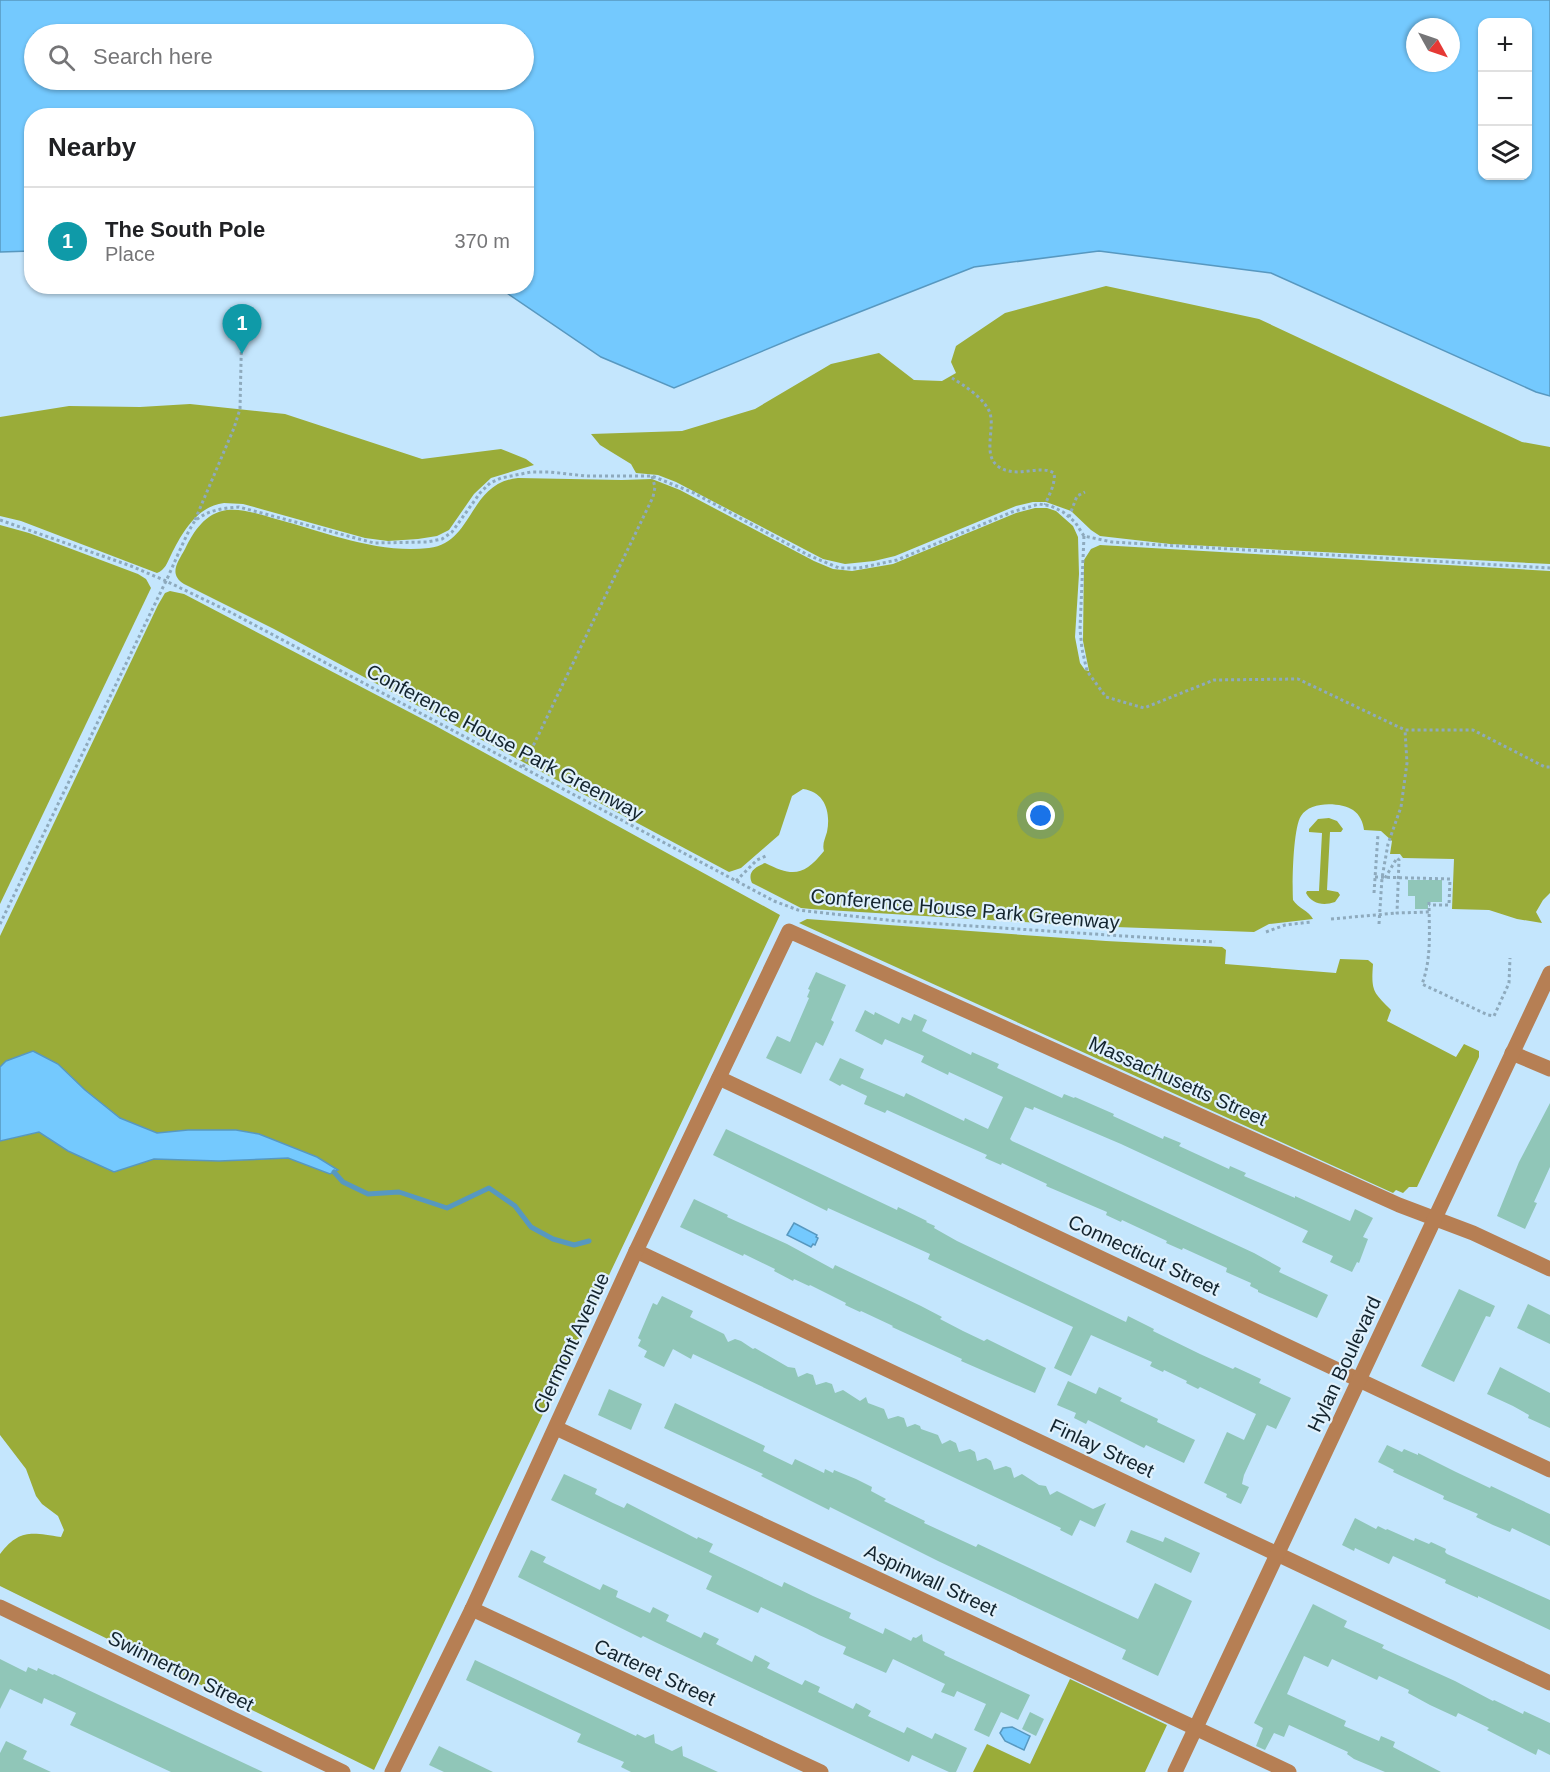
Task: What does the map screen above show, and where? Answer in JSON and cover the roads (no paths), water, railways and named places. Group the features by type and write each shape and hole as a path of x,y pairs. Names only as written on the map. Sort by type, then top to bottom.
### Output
{"street":[{"name":"Clermont Avenue","path":"392,1772 472,1609 636,1251 789,931"},
{"name":"Massachusetts Street","path":"789,931 1322,1168 1400,1205 1473,1233 1550,1269"},
{"name":"Hylan Boulevard","path":"1175,1772 1550,973"},
{"path":"1512,1053 1550,1069"},
{"name":"Connecticut Street","path":"719,1078 1550,1470"},
{"name":"Finlay Street","path":"636,1251 1550,1683"},
{"name":"Aspinwall Street","path":"556,1428 1289,1772"},
{"name":"Swinnerton Street","path":"0,1607 344,1772"},
{"name":"Carteret Street","path":"472,1609 821,1772"}],"water":[{"path":"0,0 1550,0 1550,396 1536,392 1271,273 1099,251 974,267 674,388 601,357 508,294 534,294 534,108 24,108 24,251 0,252"},
{"path":"33,1051 58,1064 85,1090 120,1118 157,1133 188,1130 236,1130 259,1134 317,1157 338,1170 330,1174 288,1158 219,1161 154,1159 114,1172 68,1151 39,1132 0,1141 0,1067 6,1061"},
{"path":"794,1223 817,1235 815,1245 811,1247 787,1235"},
{"path":"1012,1727 1030,1736 1024,1750 1005,1741 1000,1733 1003,1728"}],"waterway":[{"path":"334,1172 343,1182 368,1194 399,1192 447,1208 489,1188 515,1206 531,1227 553,1239 574,1245 589,1241"}],"place":[{"name":"The South Pole","path":"242,354"}]}
